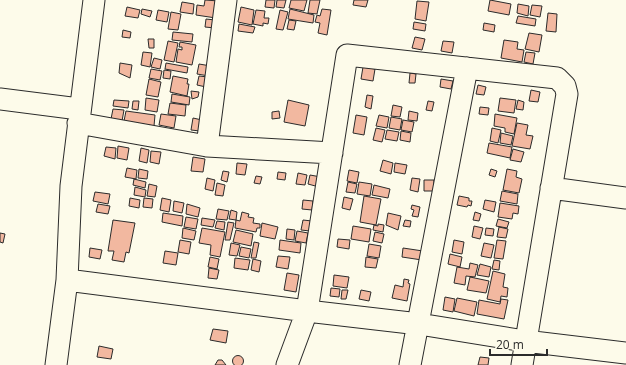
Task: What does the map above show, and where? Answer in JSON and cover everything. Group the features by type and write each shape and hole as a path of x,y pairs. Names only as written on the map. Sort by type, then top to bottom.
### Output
{"street":[{"path":"56,365 67,280 71,186 94,0"},
{"path":"207,146 226,0"},
{"path":"287,365 307,311 347,55 557,78 566,86 567,94 522,365"},
{"path":"410,365 468,68"},
{"path":"0,100 79,116 207,146 332,153"},
{"path":"551,188 626,198"},
{"path":"67,280 419,324 525,341 626,353"}],"building":[{"path":"205,0 219,1 216,18 196,15 197,5 204,6"},
{"path":"266,0 275,0 274,8 265,7"},
{"path":"277,0 286,0 284,8 276,7"},
{"path":"291,0 307,0 304,11 289,8"},
{"path":"310,0 320,0 317,14 308,13"},
{"path":"354,0 368,0 366,7 353,5"},
{"path":"490,0 511,4 509,15 488,11"},
{"path":"417,1 429,2 426,21 415,19"},
{"path":"182,2 194,4 193,14 180,12"},
{"path":"518,4 529,6 528,16 517,13"},
{"path":"532,5 542,6 540,17 530,15"},
{"path":"127,7 140,10 138,18 125,16"},
{"path":"241,7 254,10 252,25 238,22"},
{"path":"142,9 152,11 150,17 141,14"},
{"path":"290,9 314,15 313,23 288,19"},
{"path":"322,9 331,10 327,35 318,33 320,23 315,22 317,15 320,16"},
{"path":"158,10 169,12 167,22 156,20"},
{"path":"256,10 265,11 264,18 269,18 268,24 263,23 263,26 253,24"},
{"path":"280,10 288,12 283,30 276,29"},
{"path":"171,12 181,14 178,30 168,29"},
{"path":"548,13 557,14 556,32 546,31"},
{"path":"518,16 536,19 535,26 516,23"},
{"path":"206,19 215,20 215,28 205,27"},
{"path":"289,20 296,21 294,30 287,29"},
{"path":"414,22 426,24 425,31 413,29"},
{"path":"484,23 495,25 494,32 483,30"},
{"path":"239,24 255,27 253,33 238,31"},
{"path":"123,30 131,32 130,38 122,37"},
{"path":"173,32 193,34 192,42 172,40"},
{"path":"529,33 542,35 539,52 525,49"},
{"path":"415,37 425,39 422,50 412,48"},
{"path":"148,39 154,39 154,48 149,48"},
{"path":"504,40 518,42 517,49 524,50 522,62 501,58"},
{"path":"168,41 178,43 174,62 164,60"},
{"path":"443,41 454,42 452,53 441,51"},
{"path":"180,42 196,45 192,65 176,62 178,49 182,50 182,47 179,47"},
{"path":"143,52 152,53 150,67 141,65"},
{"path":"526,52 535,53 533,64 524,62"},
{"path":"154,58 162,60 160,69 151,67"},
{"path":"120,63 132,65 130,78 119,73"},
{"path":"166,63 188,67 187,73 165,69"},
{"path":"199,64 211,66 209,76 197,74"},
{"path":"363,67 375,69 373,81 361,79"},
{"path":"151,69 162,71 160,80 149,78"},
{"path":"164,70 171,71 170,79 163,78"},
{"path":"410,73 416,74 415,83 409,83"},
{"path":"173,76 188,79 187,84 189,84 187,96 170,92"},
{"path":"199,76 208,77 206,87 197,85"},
{"path":"149,79 161,82 158,97 146,95"},
{"path":"441,79 453,81 451,89 440,87"},
{"path":"478,85 486,87 484,95 476,94"},
{"path":"531,90 540,92 538,102 529,101"},
{"path":"191,91 199,92 198,97 192,99"},
{"path":"172,94 190,97 189,105 171,102"},
{"path":"367,95 373,96 371,109 365,107"},
{"path":"146,98 159,100 157,112 145,110"},
{"path":"500,98 516,100 514,113 498,111"},
{"path":"114,100 129,101 128,108 113,106"},
{"path":"288,100 309,105 305,126 284,122"},
{"path":"518,100 524,102 523,110 516,109"},
{"path":"133,101 139,101 138,110 132,109"},
{"path":"428,101 434,102 432,111 426,110"},
{"path":"170,103 186,105 185,116 168,114"},
{"path":"393,105 402,107 400,117 391,116"},
{"path":"480,107 489,108 488,115 479,114"},
{"path":"113,109 124,110 122,121 111,119"},
{"path":"126,111 155,115 154,126 124,121"},
{"path":"279,111 280,118 272,119 272,112"},
{"path":"409,111 418,113 417,121 408,120"},
{"path":"161,114 176,116 174,128 159,125"},
{"path":"495,114 517,118 514,134 505,132 505,128 494,126"},
{"path":"356,115 367,117 364,135 353,133"},
{"path":"379,115 389,117 387,128 376,126"},
{"path":"391,117 402,119 400,130 389,128"},
{"path":"193,118 202,120 200,131 191,130"},
{"path":"403,120 414,122 412,132 401,130"},
{"path":"517,123 528,125 526,135 533,136 530,149 512,146"},
{"path":"376,128 385,130 382,142 373,140"},
{"path":"492,128 501,130 498,143 490,141"},
{"path":"387,130 399,132 397,141 385,139"},
{"path":"401,131 411,133 410,142 400,140"},
{"path":"501,133 513,136 511,145 500,143"},
{"path":"489,143 512,147 510,158 487,153"},
{"path":"118,146 129,148 127,160 117,158"},
{"path":"106,147 116,148 115,159 104,156"},
{"path":"141,148 149,150 147,163 139,161"},
{"path":"513,149 524,152 521,162 510,160"},
{"path":"151,151 161,152 159,164 150,162"},
{"path":"193,157 205,159 203,172 191,171"},
{"path":"383,160 393,163 391,174 380,171"},
{"path":"237,163 247,164 245,175 236,174"},
{"path":"395,163 407,165 405,174 394,172"},
{"path":"127,168 137,170 136,179 125,177"},
{"path":"139,169 148,171 147,179 138,178"},
{"path":"491,169 497,171 495,177 489,175"},
{"path":"507,169 517,171 516,177 522,179 519,193 503,190"},
{"path":"349,170 359,172 357,183 347,181"},
{"path":"223,171 229,172 227,182 221,180"},
{"path":"278,172 286,173 285,180 277,179"},
{"path":"298,173 307,175 305,185 296,184"},
{"path":"310,175 321,177 319,187 308,184"},
{"path":"256,176 262,177 260,184 254,183"},
{"path":"207,178 215,180 213,191 205,189"},
{"path":"412,178 420,179 418,192 410,190"},
{"path":"134,179 146,182 145,188 133,185"},
{"path":"424,180 434,180 434,191 424,191"},
{"path":"348,182 357,184 355,193 346,192"},
{"path":"359,182 372,184 370,196 357,194"},
{"path":"217,183 225,185 223,196 215,195"},
{"path":"149,184 157,186 155,197 147,196"},
{"path":"374,185 390,189 388,198 372,195"},
{"path":"135,187 146,190 145,197 134,195"},
{"path":"502,191 518,194 517,204 500,201"},
{"path":"95,192 110,194 108,204 93,201"},
{"path":"364,196 381,199 376,225 360,222"},
{"path":"459,196 469,198 469,201 472,201 471,206 468,205 467,207 457,205"},
{"path":"344,197 353,199 350,210 342,208"},
{"path":"130,198 140,200 139,208 129,206"},
{"path":"144,198 153,199 152,208 143,207"},
{"path":"162,198 171,200 169,212 160,210"},
{"path":"303,200 313,201 312,210 302,209"},
{"path":"485,200 496,202 494,212 483,209"},
{"path":"174,201 184,203 182,213 173,211"},
{"path":"500,203 519,206 518,214 513,213 512,219 498,217"},
{"path":"98,204 110,206 108,214 96,212"},
{"path":"187,204 200,208 198,217 186,214"},
{"path":"412,205 420,207 418,217 412,216 414,210 411,209"},
{"path":"218,209 229,211 227,220 216,219"},
{"path":"231,210 237,212 236,220 229,219"},
{"path":"242,212 249,214 248,217 254,218 253,223 260,224 260,228 257,228 256,232 235,228 236,220 240,221"},
{"path":"475,212 481,214 479,221 473,220"},
{"path":"163,213 183,216 182,226 162,222"},
{"path":"388,213 401,216 398,230 386,225"},
{"path":"186,217 198,219 196,229 184,227"},
{"path":"202,218 215,220 213,227 201,225"},
{"path":"498,219 509,222 507,228 496,226"},
{"path":"113,220 135,223 129,253 126,252 124,262 112,260 114,251 108,251"},
{"path":"303,220 312,221 310,231 301,230"},
{"path":"405,220 411,221 410,227 403,226"},
{"path":"217,221 225,222 224,230 215,228"},
{"path":"228,222 234,223 230,240 225,240"},
{"path":"262,223 278,227 275,239 260,236"},
{"path":"378,224 384,225 383,232 373,230 374,225 378,226"},
{"path":"353,226 371,229 369,242 351,239"},
{"path":"474,226 483,228 480,239 472,237"},
{"path":"499,227 508,229 506,238 497,237"},
{"path":"183,228 196,231 194,240 182,238"},
{"path":"202,228 225,232 220,257 210,255 211,245 199,243"},
{"path":"486,228 494,229 493,236 485,235"},
{"path":"287,229 295,230 294,240 286,239"},
{"path":"236,230 253,234 251,246 233,242"},
{"path":"297,231 308,233 306,243 295,241"},
{"path":"375,232 384,234 382,243 373,241"},
{"path":"0,233 5,234 3,243 0,242"},
{"path":"338,239 350,240 349,249 337,247"},
{"path":"180,240 191,242 189,254 178,252"},
{"path":"280,240 301,243 300,253 279,250"},
{"path":"454,240 464,242 462,254 452,252"},
{"path":"497,240 506,241 503,259 494,258"},
{"path":"254,242 259,243 256,258 251,258"},
{"path":"231,243 240,245 237,256 229,255"},
{"path":"484,243 494,245 491,258 481,256"},
{"path":"369,244 381,246 379,258 367,256"},
{"path":"241,247 251,249 249,258 239,256"},
{"path":"90,248 102,250 100,259 89,257"},
{"path":"403,248 423,251 422,260 402,257"},
{"path":"165,251 178,253 176,265 163,263"},
{"path":"450,254 462,257 460,267 448,264"},
{"path":"278,256 290,257 288,269 276,267"},
{"path":"210,257 219,259 217,269 208,267"},
{"path":"366,257 378,259 376,268 365,267"},
{"path":"235,258 250,260 248,270 234,268"},
{"path":"253,259 261,261 259,272 251,270"},
{"path":"494,260 500,261 499,270 492,269"},
{"path":"470,263 478,265 475,277 466,276 465,285 454,283 457,267 469,269"},
{"path":"480,264 491,267 489,277 477,275"},
{"path":"209,268 219,270 217,279 208,278"},
{"path":"493,271 505,274 503,287 508,288 507,297 501,296 500,302 487,299"},
{"path":"287,273 299,275 296,292 284,290"},
{"path":"334,275 349,277 347,288 333,286"},
{"path":"470,277 489,281 486,293 467,290"},
{"path":"404,279 409,280 408,283 410,284 407,301 392,298 395,285 403,287"},
{"path":"331,288 340,289 339,297 330,296"},
{"path":"342,290 348,290 346,299 341,299"},
{"path":"361,290 371,292 369,301 359,299"},
{"path":"445,297 455,299 453,312 443,310"},
{"path":"457,298 477,302 474,316 454,311"},
{"path":"501,299 508,300 504,319 477,314 479,300 500,304"},
{"path":"213,329 228,331 226,343 210,340"},
{"path":"99,346 113,349 111,359 97,357"},
{"path":"236,356 240,356 242,357 242,365 236,366 233,363 233,359"},
{"path":"480,357 489,358 488,365 478,365"},
{"path":"218,360 222,360 226,365 215,365"}]}
